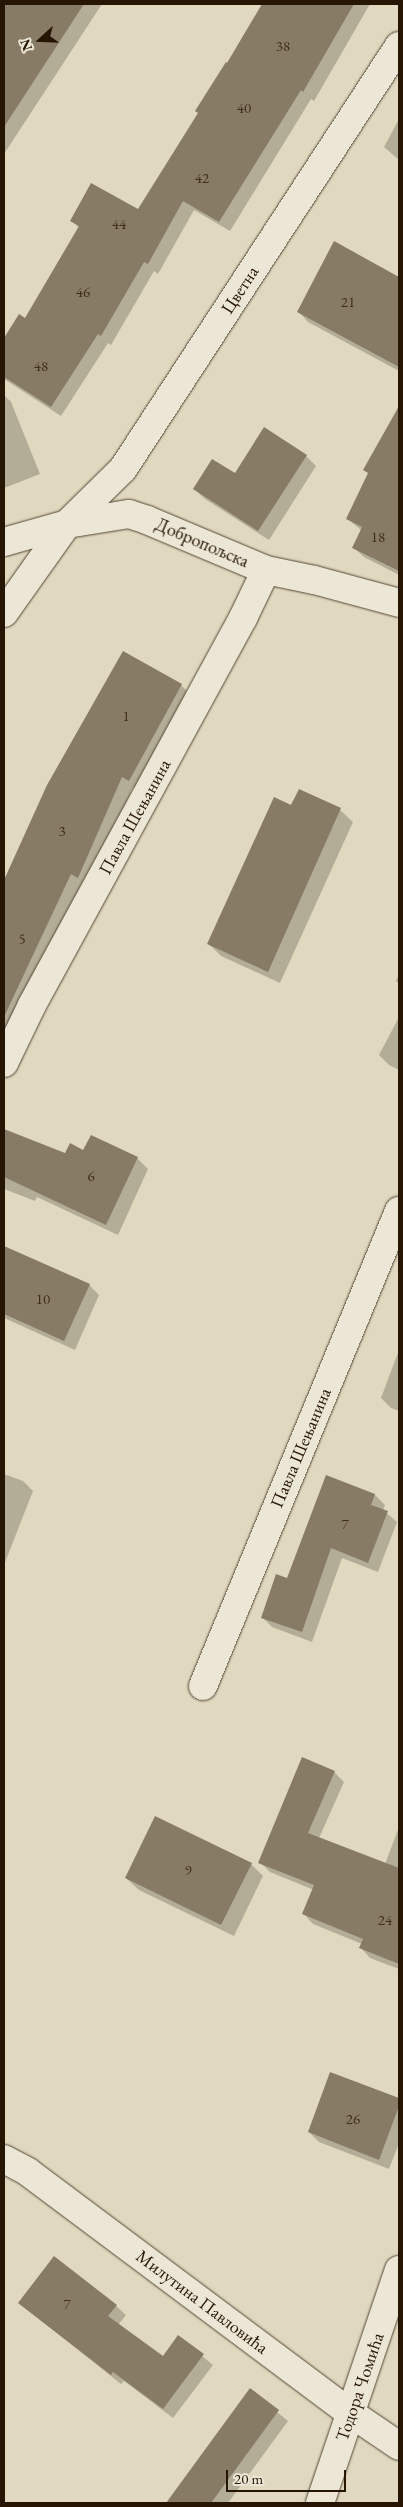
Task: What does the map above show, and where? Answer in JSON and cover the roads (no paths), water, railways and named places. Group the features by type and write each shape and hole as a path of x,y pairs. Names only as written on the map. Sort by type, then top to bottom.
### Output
{"street":[{"name":"Цветна","path":"4,613 67,524 123,468 399,46"},
{"name":"Добропољска","path":"4,542 67,524 129,514 266,570 314,580 399,603"},
{"name":"Павла Шењанина","path":"4,1063 32,1005 243,618 266,570"},
{"name":"Павла Шењанина","path":"203,1686 399,1211"},
{"name":"Милутина Павловића","path":"4,2159 28,2172 352,2414 399,2446"},
{"name":"Тодора Чомића","path":"320,2503 352,2414 399,2270"}]}
